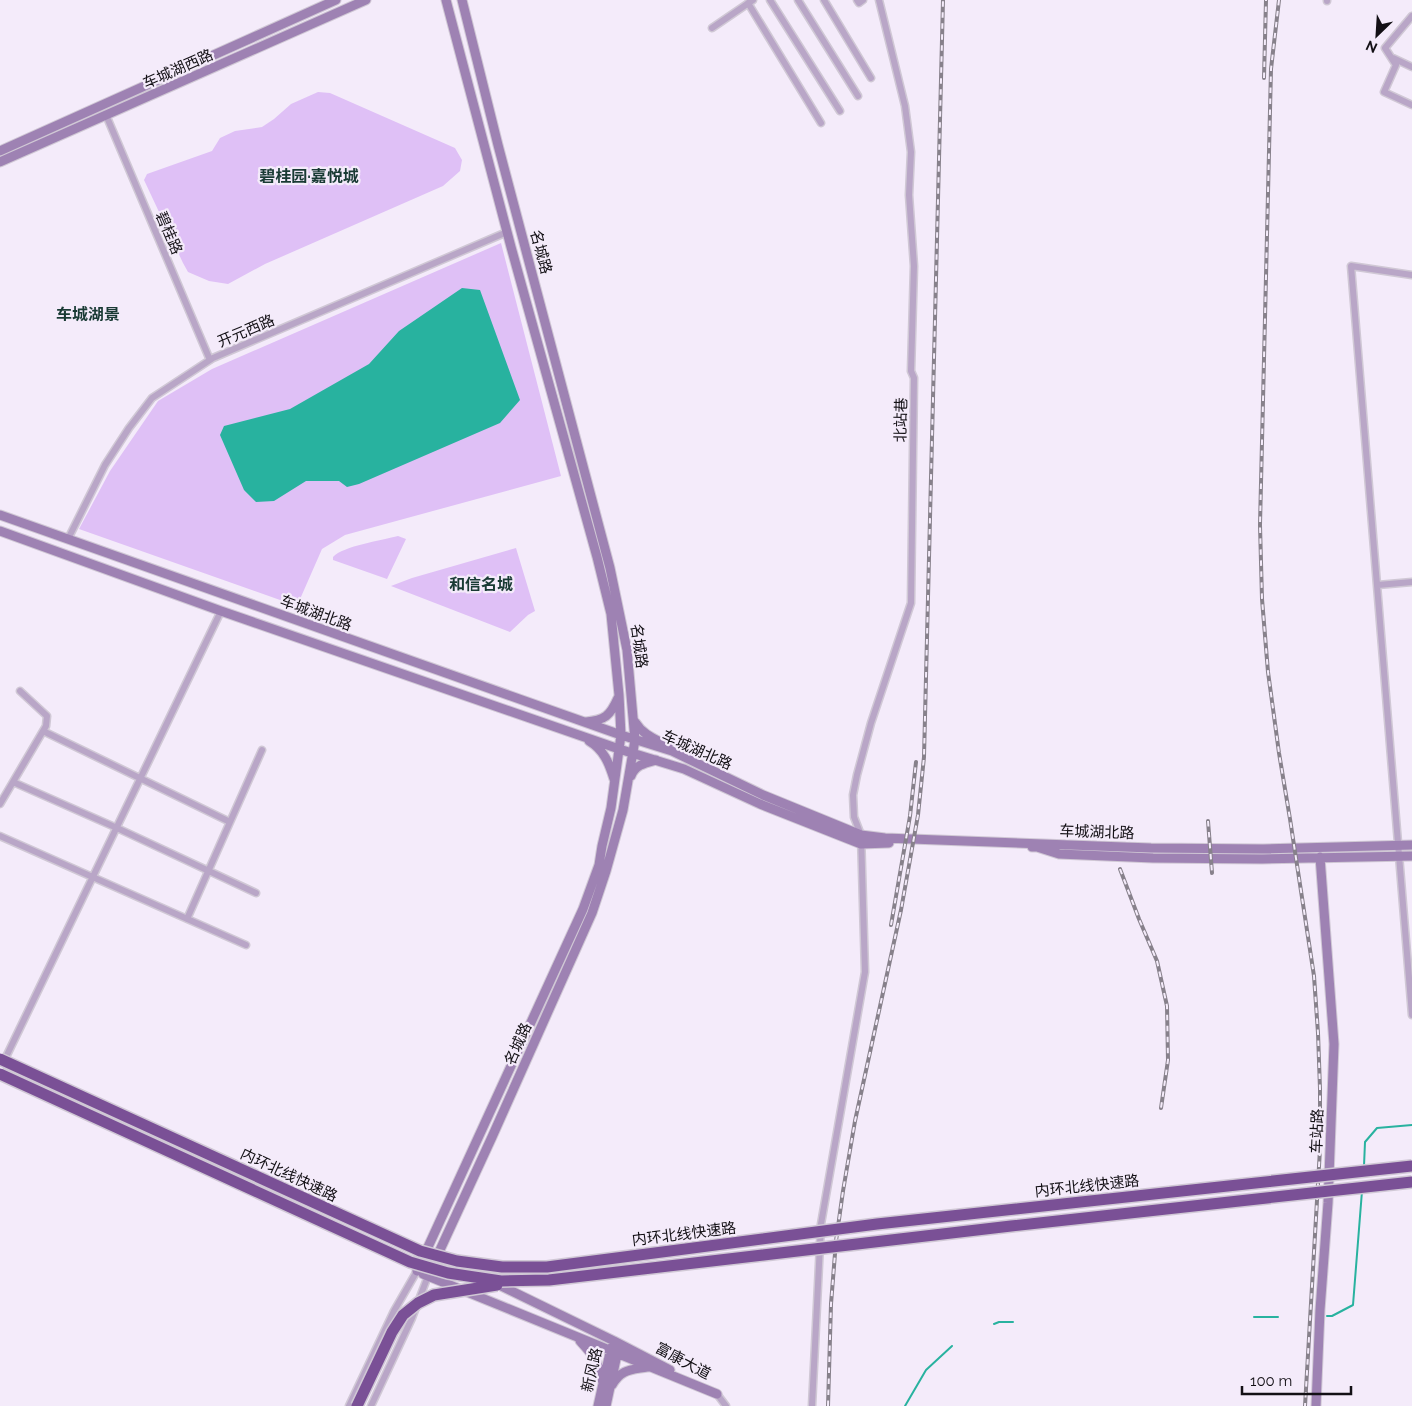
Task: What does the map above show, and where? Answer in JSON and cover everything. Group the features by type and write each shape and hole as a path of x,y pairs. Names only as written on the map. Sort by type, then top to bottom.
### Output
{"highway":[{"name":"内环北线快速路","path":"3,1058 420,1251 457,1261 502,1267 547,1267 877,1224 1412,1166"},
{"name":"内环北线快速路","path":"0,1074 410,1262 448,1273 501,1281 549,1280 1412,1182"},
{"path":"357,1406 392,1332 403,1315 418,1303 434,1295 527,1281"}],"main road":[{"name":"车城湖西路","path":"0,151 336,0"},
{"name":"车城湖西路","path":"0,162 366,0"},
{"name":"名城路","path":"417,1271 583,909 599,865 611,808 621,735 620,695 611,614 446,0"},
{"name":"名城路","path":"428,1276 592,913 624,810 635,740 628,650 610,568 503,164 462,0"},
{"name":"车城湖北路","path":"0,515 583,722 672,751 861,839 885,838 1151,848 1263,849 1412,845"},
{"name":"车城湖北路","path":"0,531 222,611 619,749 684,768 760,804 861,839 886,842 1037,847 1059,854 1153,858 1262,859 1412,856"},
{"path":"583,722 601,720 614,708 620,695"},
{"path":"633,719 640,730 650,737 759,788 763,795"},
{"path":"581,735 596,745 608,760 615,783"},
{"path":"629,781 634,770 644,763 656,760"},
{"name":"车站路","path":"1316,1406 1320,1310 1329,1193 1334,1044 1320,857"},
{"name":"富康大道","path":"373,1225 618,1343 717,1394"},
{"name":"富康大道","path":"363,1246 428,1276 576,1338 717,1394"},
{"path":"576,1338 592,1354 600,1368 606,1389"},
{"name":"新风路","path":"606,1406 606,1389 613,1353 618,1343"},
{"path":"606,1389 616,1376 624,1371 648,1367"},
{"name":"新风路","path":"598,1406 606,1389"}],"street":[{"path":"770,0 840,111"},
{"path":"798,0 858,96"},
{"path":"824,0 871,78"},
{"path":"857,0 858,3 863,0"},
{"name":"北站巷","path":"812,1406 821,1224 865,972 861,839 854,817 853,795 871,723 911,603 914,378 911,371 914,266 909,195 911,152 906,106 880,0"},
{"path":"712,28 751,2 821,123"},
{"path":"1411,20 1385,48 1396,65 1384,92 1412,105"},
{"path":"1391,57 1412,67"},
{"name":"碧桂路","path":"106,115 210,360"},
{"name":"开元西路","path":"68,539 106,465 129,428 152,398 210,360 507,232"},
{"path":"1412,275 1351,266 1412,1015"},
{"path":"1378,585 1412,582"},
{"path":"3,1058 222,611"},
{"path":"0,804 46,726 46,716 20,692"},
{"path":"43,731 230,822"},
{"path":"187,919 262,750"},
{"path":"13,782 256,894"},
{"path":"0,836 246,946"},
{"path":"349,1406 394,1311 417,1271"},
{"path":"371,1406 412,1318 428,1276"},
{"path":"717,1394 726,1406"}],"shaded area":[{"path":"318,92 330,93 455,148 462,160 460,171 443,186 265,264 228,284 209,281 188,272 144,180 147,174 212,151 220,138 235,131 262,127 291,104"},
{"path":"501,243 561,476 345,535 322,549 297,606 79,529 110,471 158,401 212,369"},
{"path":"462,288 480,290 520,400 500,423 359,484 347,487 339,481 306,481 274,501 256,502 244,490 220,435 224,426 290,409 369,364 399,331"},
{"path":"398,536 406,539 387,579 333,560 333,557 345,550"},
{"path":"516,548 535,611 510,632 391,586 412,578"}],"waterway":[{"path":"1364,1166 1365,1142 1377,1128 1412,1125"},
{"path":"1327,1316 1332,1316 1353,1305 1362,1191"},
{"path":"1254,1317 1278,1317"},
{"path":"994,1324 1013,1322"},
{"path":"905,1406 926,1370 952,1346"}],"railway":[{"path":"828,1406 831,1304 836,1241 843,1191 855,1121 901,910 918,815 924,757 943,0"},
{"path":"1264,78 1266,0"},
{"path":"1279,0 1271,69 1260,525 1262,599 1268,672 1314,976 1318,1033 1320,1149 1305,1406"},
{"path":"891,925 910,816 916,762"},
{"path":"1208,821 1212,873"},
{"path":"1120,869 1157,961 1167,1006 1168,1060 1161,1108"}],"district":[{"name":"碧桂园·嘉悦城","path":"309,176"},
{"name":"车城湖景","path":"88,314"},
{"name":"和信名城","path":"481,584"}]}
